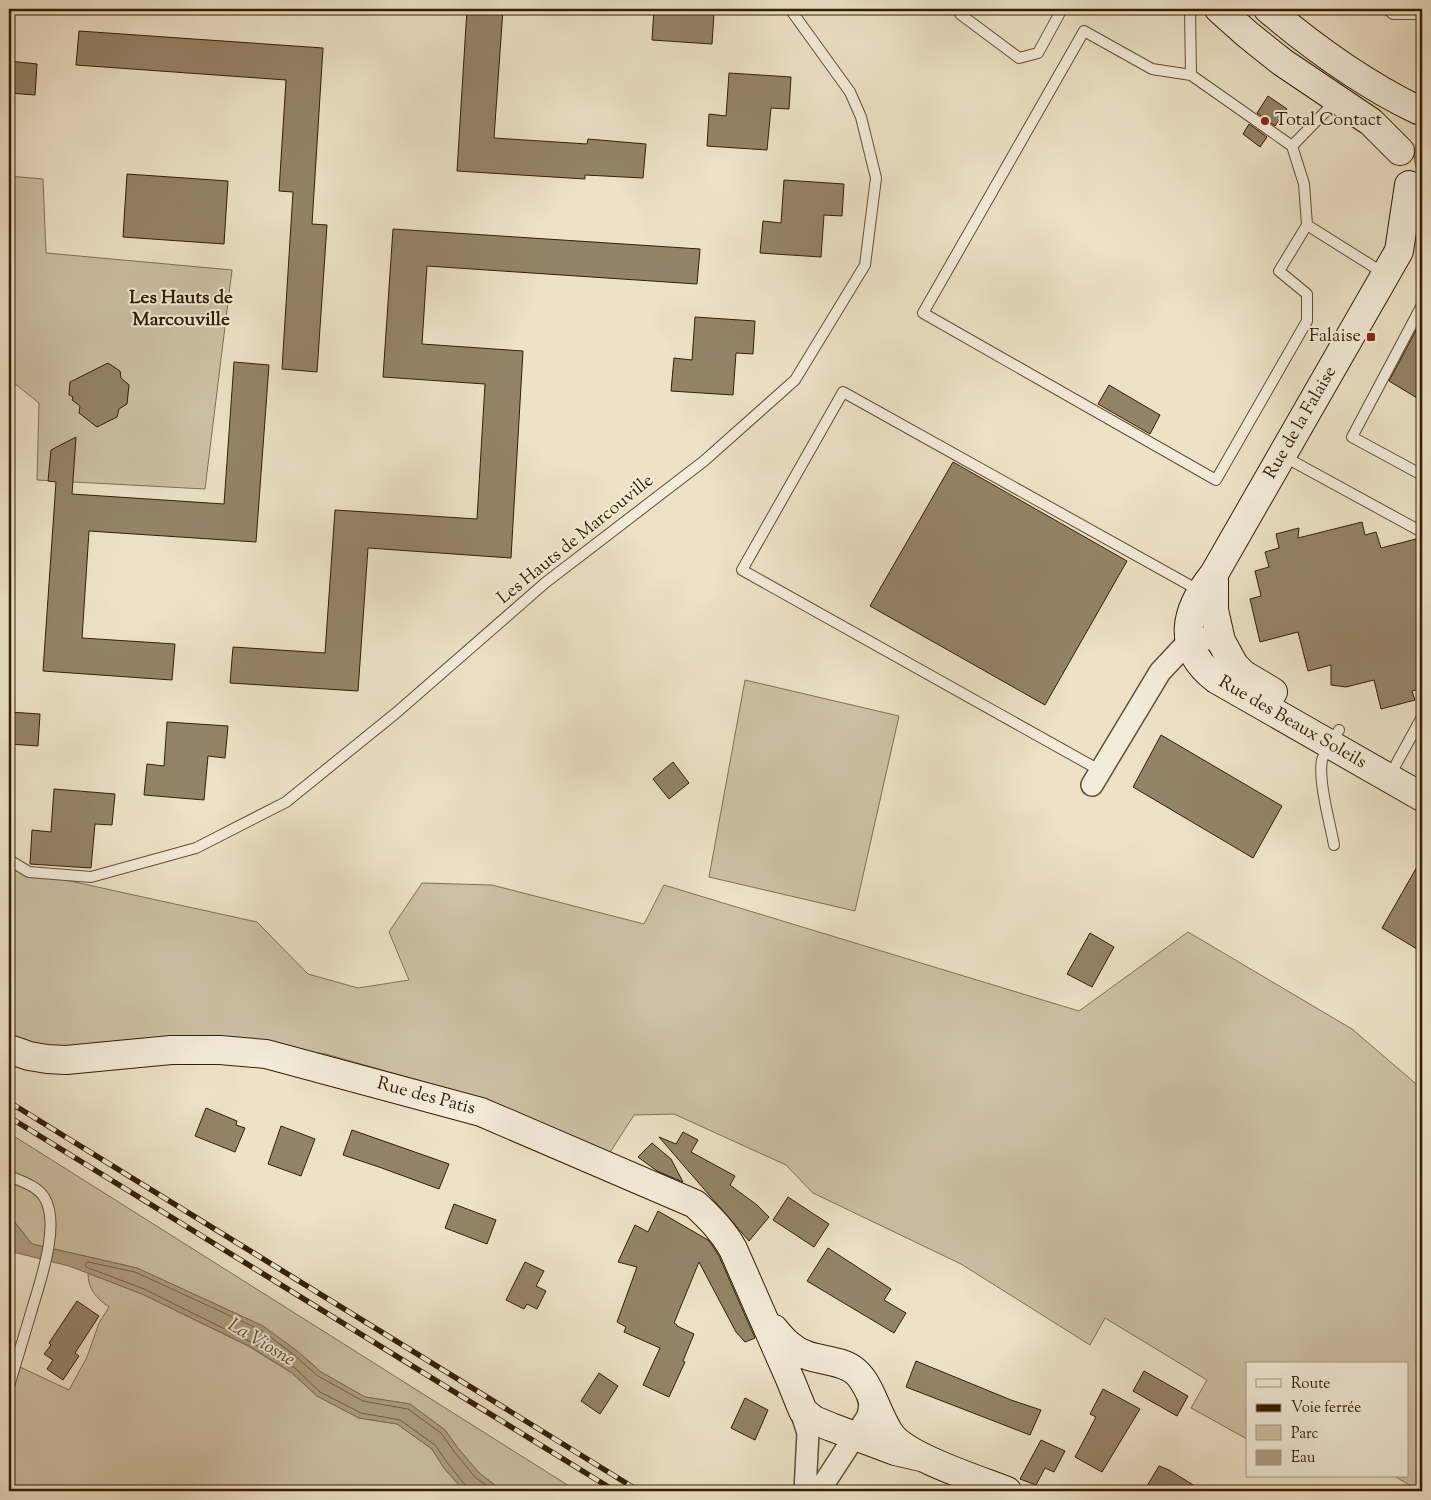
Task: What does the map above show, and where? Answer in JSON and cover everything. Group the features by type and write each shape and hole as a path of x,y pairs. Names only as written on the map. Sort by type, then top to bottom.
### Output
{"main road":[{"path":"1220,9 1263,48 1371,122 1400,151"},
{"path":"1278,17 1376,88 1420,109 1406,126 1400,151 1401,165 1416,192"},
{"name":"Rue de la Falaise","path":"1232,542 1399,251 1416,192"},
{"name":"Rue de la Falaise","path":"1399,251 1422,233"},
{"name":"Rue des Beaux Soleils","path":"1232,542 1193,606 1189,618 1189,641 1200,664 1216,679 1260,706 1335,737"},
{"name":"Rue des Beaux Soleils","path":"1207,582 1221,641 1234,665 1243,674 1335,737 1393,770 1422,798"},
{"name":"Rue des Beaux Soleils","path":"1393,770 1422,777"},
{"name":"Rue des Patis","path":"9,1049 47,1059 66,1060 171,1050 220,1050 266,1054 481,1112 695,1204 726,1236 764,1318 790,1378 798,1402 807,1416 855,1437 895,1451 921,1457 1007,1491"},
{"name":"Rue des Patis","path":"764,1318 792,1348 803,1354 850,1368 856,1372 892,1436 899,1444 921,1457"}],"street":[{"path":"1097,778 1160,672 1189,641 1203,638 1221,641"},
{"path":"805,1491 808,1433 798,1402 795,1381 800,1371 809,1363 828,1361"},
{"path":"819,1491 855,1437 869,1411 870,1405 865,1385"}],"lane":[{"name":"Les Hauts de Marcouville","path":"9,860 29,872 91,877 196,848 286,802 396,713 545,583 704,460 795,380 865,265 876,178 861,117 850,92 790,9"},
{"path":"960,14 1019,58 1038,54 1062,9"},
{"path":"1190,9 1191,75"},
{"path":"1261,9 1278,17"},
{"path":"1387,9 1393,14 1422,14"},
{"path":"1084,31 1152,69 1191,75 1292,146 1304,184 1307,225 1279,272 1307,294 1307,321 1216,480 923,313 1084,31"},
{"path":"1292,146 1327,110 1335,98"},
{"path":"1307,225 1385,275"},
{"path":"1422,305 1352,437 1422,475"},
{"path":"1097,778 742,570 844,392 1207,582"},
{"path":"1282,456 1422,532"},
{"path":"1393,770 1422,717"},
{"path":"1334,845 1321,769 1322,760 1335,737"},
{"path":"9,1176 33,1186 44,1197 49,1211 49,1243 46,1262 9,1386"}],"green space":[{"path":"1422,130 1422,179 1416,167 1415,148"},
{"path":"9,176 43,179 46,253 232,270 205,489 37,480 39,403 9,379"},
{"path":"745,680 899,716 855,911 709,877"},
{"path":"9,860 29,872 257,922 308,974 358,988 409,980 389,932 422,883 492,885 644,924 664,885 1079,1011 1188,932 1352,1029 1422,1089 1422,1491 1397,1478 1408,1478 1408,1362 1246,1362 1246,1438 1191,1408 1207,1380 1105,1318 1090,1345 961,1264 813,1193 786,1165 674,1114 634,1115 609,1154 487,1100 326,1054 220,1040 43,1049 9,1034"},
{"path":"9,1133 577,1491 503,1491 479,1473 445,1430 410,1404 365,1397 321,1372 263,1326 137,1268 32,1244 9,1215"},
{"path":"88,1273 142,1294 248,1346 292,1373 317,1396 359,1418 397,1424 432,1449 444,1468 464,1491 9,1491 9,1391 12,1392 20,1367 69,1390 87,1357 99,1323 109,1307 94,1293 89,1284"}],"water":[{"name":"La Viosne","path":"9,1215 32,1244 137,1268 263,1326 296,1350 321,1372 365,1397 410,1404 445,1430 479,1473 503,1491 464,1491 444,1468 432,1449 397,1424 359,1418 317,1396 292,1373 249,1346 142,1294 69,1266 9,1251"}],"building":[{"path":"467,9 503,9 494,138 587,144 588,139 646,144 643,178 585,175 585,179 457,171"},
{"path":"654,9 680,11 680,9 708,9 708,13 714,13 712,44 652,40"},
{"path":"79,31 323,48 312,224 327,225 317,372 282,369 293,192 279,191 286,80 76,65"},
{"path":"9,61 37,64 35,95 9,93"},
{"path":"729,73 791,77 789,109 771,108 767,150 707,146 709,114 726,116"},
{"path":"1268,96 1287,109 1275,126 1257,113"},
{"path":"1249,124 1267,137 1260,147 1243,134"},
{"path":"127,174 228,181 224,244 123,237"},
{"path":"784,180 844,184 842,216 824,215 821,257 760,253 763,221 781,223"},
{"path":"393,229 700,249 697,284 427,266 422,344 523,351 511,558 368,548 358,691 230,683 233,647 325,653 335,510 477,519 485,384 383,377"},
{"path":"695,317 755,321 753,354 736,353 733,395 671,391 674,358 692,360"},
{"path":"1422,319 1422,401 1389,381"},
{"path":"234,362 269,365 256,542 89,531 82,638 175,644 172,680 43,671 56,482 48,481 51,450 76,437 72,494 224,504"},
{"path":"108,363 120,371 121,378 129,385 127,404 119,409 117,417 97,427 79,413 80,406 69,395 70,382"},
{"path":"1109,385 1160,415 1150,434 1098,404"},
{"path":"953,462 1127,561 1045,705 870,606"},
{"path":"1362,522 1365,535 1376,532 1381,548 1416,539 1420,555 1417,556 1422,577 1422,688 1412,691 1415,700 1381,709 1374,680 1346,687 1331,685 1331,665 1308,671 1298,632 1260,642 1250,599 1261,596 1255,571 1269,567 1265,552 1279,548 1276,534 1299,528 1298,538"},
{"path":"9,712 40,714 38,746 9,744"},
{"path":"167,722 228,726 225,758 208,756 204,800 144,795 147,764 164,766"},
{"path":"1161,735 1282,806 1253,858 1133,787"},
{"path":"673,762 689,783 669,799 653,779"},
{"path":"54,789 115,794 112,825 95,824 91,868 30,864 32,830 51,832"},
{"path":"1422,858 1422,952 1382,928"},
{"path":"1090,933 1114,947 1092,987 1067,974"},
{"path":"206,1108 237,1121 236,1125 245,1128 235,1152 195,1136"},
{"path":"281,1126 315,1139 301,1176 268,1164"},
{"path":"352,1130 449,1164 439,1189 343,1155"},
{"path":"683,1132 698,1140 691,1152 735,1176 730,1185 757,1205 769,1217 749,1241 659,1137 676,1144"},
{"path":"652,1143 671,1159 683,1182 657,1171 638,1157"},
{"path":"788,1197 829,1224 814,1247 773,1220"},
{"path":"454,1204 496,1220 487,1244 445,1228"},
{"path":"658,1211 708,1240 712,1245 719,1256 755,1338 745,1342 736,1332 699,1262 674,1323 694,1334 683,1361 685,1362 669,1397 643,1385 660,1348 624,1332 626,1327 617,1322 637,1267 618,1262 635,1225 648,1232"},
{"path":"828,1248 891,1289 884,1300 906,1313 894,1333 807,1281"},
{"path":"525,1262 544,1271 536,1286 546,1291 537,1309 527,1304 524,1309 506,1300"},
{"path":"77,1301 99,1316 75,1353 79,1356 63,1380 47,1369 53,1360 44,1354 51,1345 49,1343"},
{"path":"916,1361 1011,1400 1041,1410 1030,1435 906,1387"},
{"path":"1144,1371 1188,1396 1177,1416 1133,1391"},
{"path":"599,1373 618,1386 600,1414 581,1401"},
{"path":"1103,1389 1140,1409 1102,1472 1075,1457 1096,1417 1090,1414"},
{"path":"745,1398 768,1410 755,1440 731,1428"},
{"path":"1041,1440 1065,1451 1054,1472 1045,1468 1036,1485 1020,1479"},
{"path":"1159,1466 1169,1470 1203,1491 1144,1491"}],"railway":[{"path":"9,1102 639,1491"},
{"path":"9,1117 615,1491"}],"place":[{"name":"Total Contact","path":"1265,121"},
{"name":"Falaise","path":"1371,337"}],"district":[{"name":"Les Hauts de Marcouville","path":"181,309"}]}
